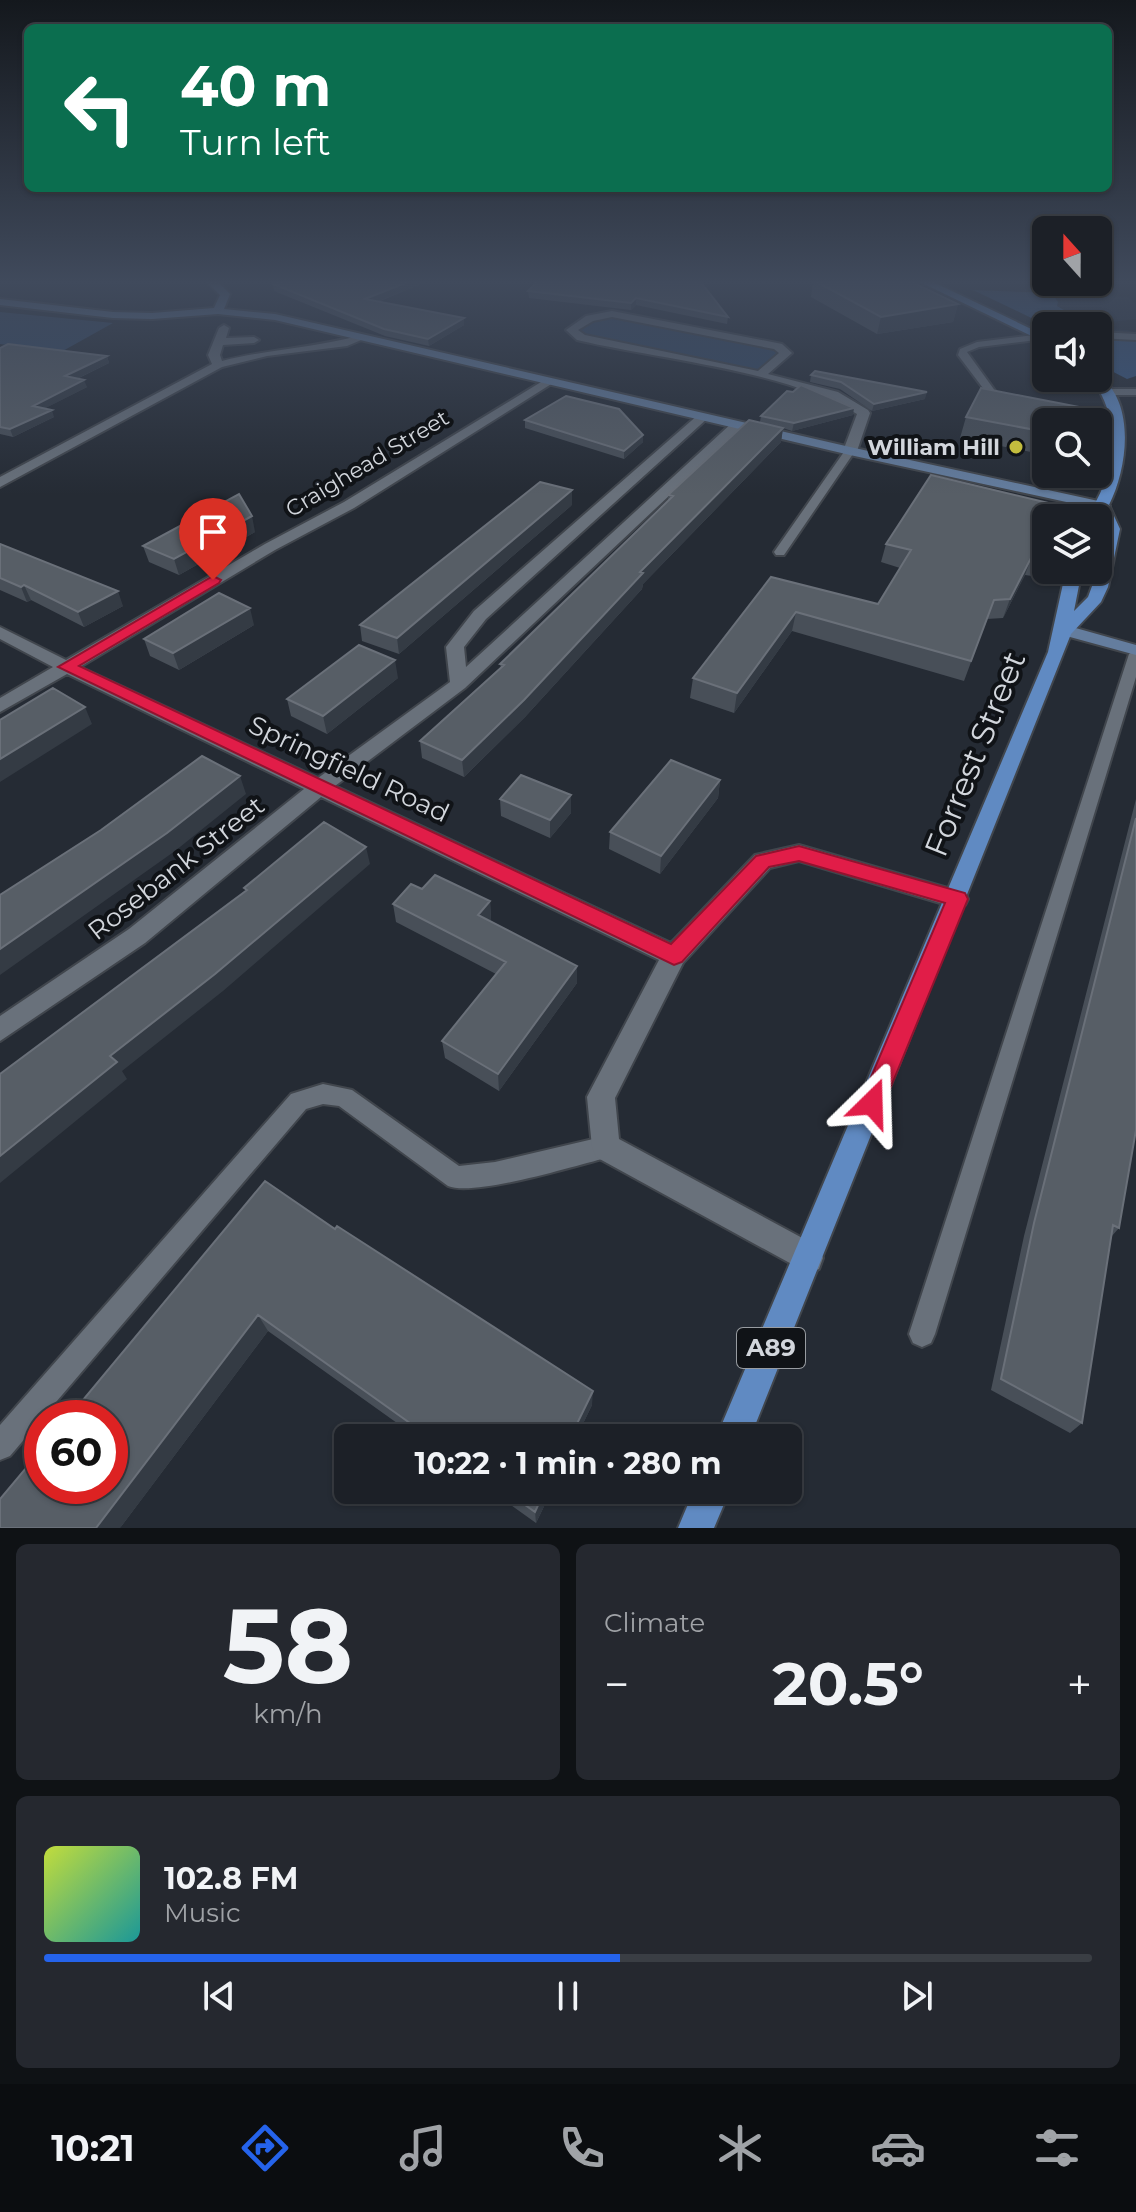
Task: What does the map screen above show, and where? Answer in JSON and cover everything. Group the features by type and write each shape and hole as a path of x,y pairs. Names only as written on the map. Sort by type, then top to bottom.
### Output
{"main road":[{"path":"424,352 1065,504"},
{"name":"Forrest Street","path":"1102,504 1116,473 1119,423 1107,392"},
{"name":"Forrest Street","path":"739,1424 1065,630 1070,584"},
{"name":"Forrest Street","path":"1065,630 1095,599 1101,584"},
{"path":"1065,630 1136,652"},
{"path":"696,1528 706,1504"}],"street":[{"path":"215,352 218,365"},
{"path":"0,483 218,365 285,352"},
{"path":"654,352 803,385 858,407 864,413 850,451"},
{"path":"760,375 785,352"},
{"name":"Craighead Street","path":"0,706 349,505 550,381"},
{"path":"459,684 455,647 461,635 703,417"},
{"name":"Rosebank Street","path":"0,1030 137,936 321,786 459,684 737,425"},
{"name":"Springfield Road","path":"0,632 66,667 674,956"},
{"path":"808,1258 606,1147 601,1097 674,956 763,861 799,853 957,899"}],"lane":[{"path":"963,352 1002,407"},
{"path":"1112,392 1136,392"},
{"path":"780,552 850,451"},
{"path":"922,1334 1136,652"},
{"path":"0,1446 299,1101 323,1094 344,1097 456,1178 495,1173 606,1147"}],"shaded area":[{"path":"660,352 780,352 758,372"},
{"path":"1112,352 1136,352 1136,376 1127,379 1112,371"}],"building":[{"path":"0,352 77,352 107,356 65,376 84,380 33,406 52,410 10,429 0,427"},
{"path":"815,371 927,392 874,404 841,382 811,375"},
{"path":"801,385 854,408 794,423 761,416 787,391 793,392"},
{"path":"981,388 1084,408 1032,408 1032,429 966,417"},
{"path":"566,396 619,409 643,435 624,451 525,420"},
{"path":"749,420 783,428 640,572 643,573 524,700 462,760 420,741 504,665 500,664 673,496 668,495"},
{"path":"931,475 1053,504 1032,504 1032,556 1010,599 994,600 971,661 796,612 737,693 693,678 771,577 878,604 911,550 886,544"},
{"path":"540,482 572,490 397,638 360,625"},
{"path":"239,494 252,516 174,559 143,546"},
{"path":"0,544 118,591 78,612 24,585 21,587 0,578"},
{"path":"219,593 250,608 173,653 144,639"},
{"path":"359,645 395,660 323,716 287,699"},
{"path":"53,688 85,707 0,759 0,720"},
{"path":"202,756 240,776 167,833 0,949 0,895 101,830"},
{"path":"671,760 720,780 661,856 610,832"},
{"path":"521,775 571,795 550,820 500,799"},
{"path":"1136,818 1136,1130 1119,1228 1113,1225 1082,1423 1001,1379 1034,1223"},
{"path":"324,822 366,847 215,974 110,1056 117,1062 0,1156 0,1074 247,890 244,888"},
{"path":"435,875 490,901 478,915 577,966 498,1074 442,1041 506,962 393,904 411,884 422,889"},
{"path":"265,1181 335,1229 337,1226 593,1391 577,1424 411,1424 258,1315 128,1486 128,1400 83,1400"},
{"path":"24,1470 24,1504 114,1504 96,1528 0,1528 0,1499"},
{"path":"524,1504 539,1504 535,1512"}],"place":[{"name":"William Hill","path":"1016,447"}],"route":[{"path":"213,580 66,667 674,956 763,861 799,853 957,899 872,1103"}]}
